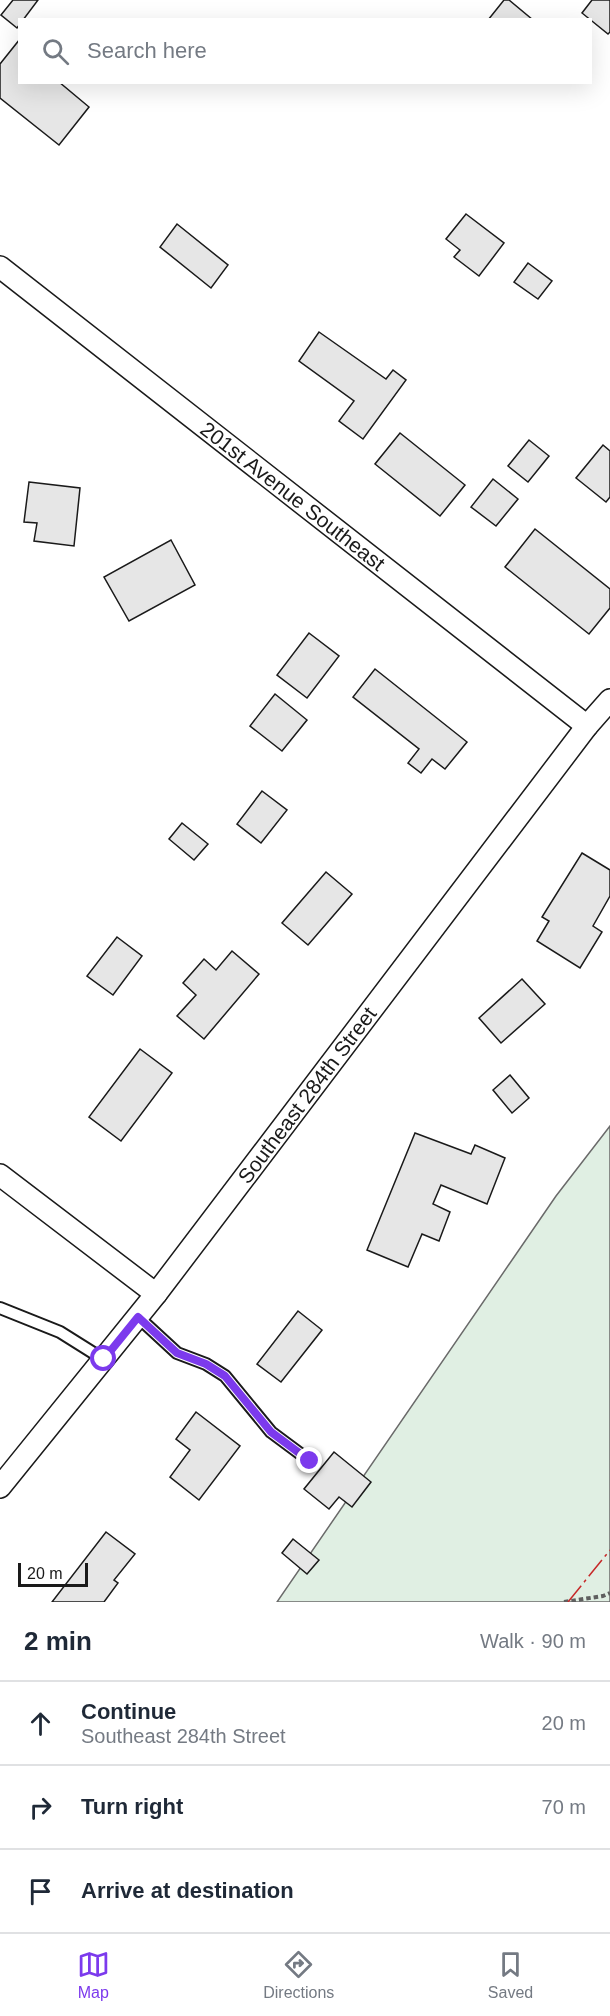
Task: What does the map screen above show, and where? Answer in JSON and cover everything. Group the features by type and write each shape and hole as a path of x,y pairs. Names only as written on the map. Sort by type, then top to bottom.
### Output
{"street":[{"name":"201st Avenue Southeast","path":"0,267 587,726"},
{"name":"Southeast 284th Street","path":"0,1487 156,1294 587,726 610,700"},
{"path":"0,1174 156,1294"}],"lane":[{"path":"0,1308 60,1332 104,1359"},
{"path":"138,1317 177,1353 206,1364 225,1376 271,1432 310,1461"}],"path":[{"path":"564,1602 610,1593"}],"green space":[{"path":"610,1126 610,1602 277,1602 556,1196"}],"building":[{"path":"13,0 38,0 24,18 18,18 17,28 1,15"},
{"path":"504,0 509,0 531,18 490,18"},
{"path":"592,0 610,0 610,32 608,34 592,21 592,18 582,13"},
{"path":"18,42 18,84 61,84 89,107 59,145 0,98 0,64"},
{"path":"466,214 504,243 479,276 454,257 460,250 446,239"},
{"path":"177,224 228,265 211,288 160,247"},
{"path":"528,263 552,281 538,299 514,282"},
{"path":"319,332 386,379 393,370 406,380 363,439 339,421 354,401 299,361"},
{"path":"400,433 465,485 440,516 375,464"},
{"path":"529,440 549,456 528,482 508,466"},
{"path":"603,445 610,451 610,497 606,502 576,478"},
{"path":"493,479 518,499 496,526 471,507"},
{"path":"29,482 80,488 74,546 34,541 37,523 24,522"},
{"path":"535,529 610,589 610,608 589,634 505,567"},
{"path":"171,540 195,585 129,621 104,577"},
{"path":"309,633 339,656 307,698 277,675"},
{"path":"375,669 467,742 445,769 432,759 421,773 408,763 419,749 353,697"},
{"path":"275,694 307,720 282,751 250,726"},
{"path":"262,791 287,810 261,843 237,824"},
{"path":"182,823 208,844 194,860 169,839"},
{"path":"582,853 610,870 610,896 593,926 602,932 580,968 537,941 549,921 542,917"},
{"path":"326,872 352,894 308,945 282,923"},
{"path":"117,937 142,956 113,995 87,976"},
{"path":"232,951 259,974 204,1039 177,1016 196,995 183,983 204,959 216,970"},
{"path":"522,979 545,1004 501,1043 479,1018"},
{"path":"140,1049 172,1073 121,1141 89,1117"},
{"path":"510,1075 529,1098 512,1113 493,1090"},
{"path":"415,1133 471,1154 475,1145 505,1158 487,1204 441,1185 433,1204 450,1212 439,1241 422,1234 408,1267 367,1250"},
{"path":"298,1311 322,1330 281,1382 257,1364"},
{"path":"196,1412 240,1446 199,1500 170,1477 190,1450 176,1439"},
{"path":"334,1452 371,1482 352,1507 339,1497 329,1509 304,1489"},
{"path":"106,1532 135,1554 114,1580 118,1583 104,1602 52,1602"},
{"path":"293,1539 319,1560 307,1574 282,1553"}],"power":[{"path":"568,1602 610,1550"}],"route":[{"path":"104,1359 138,1317 177,1353 206,1364 225,1376 271,1432 310,1461"}]}
